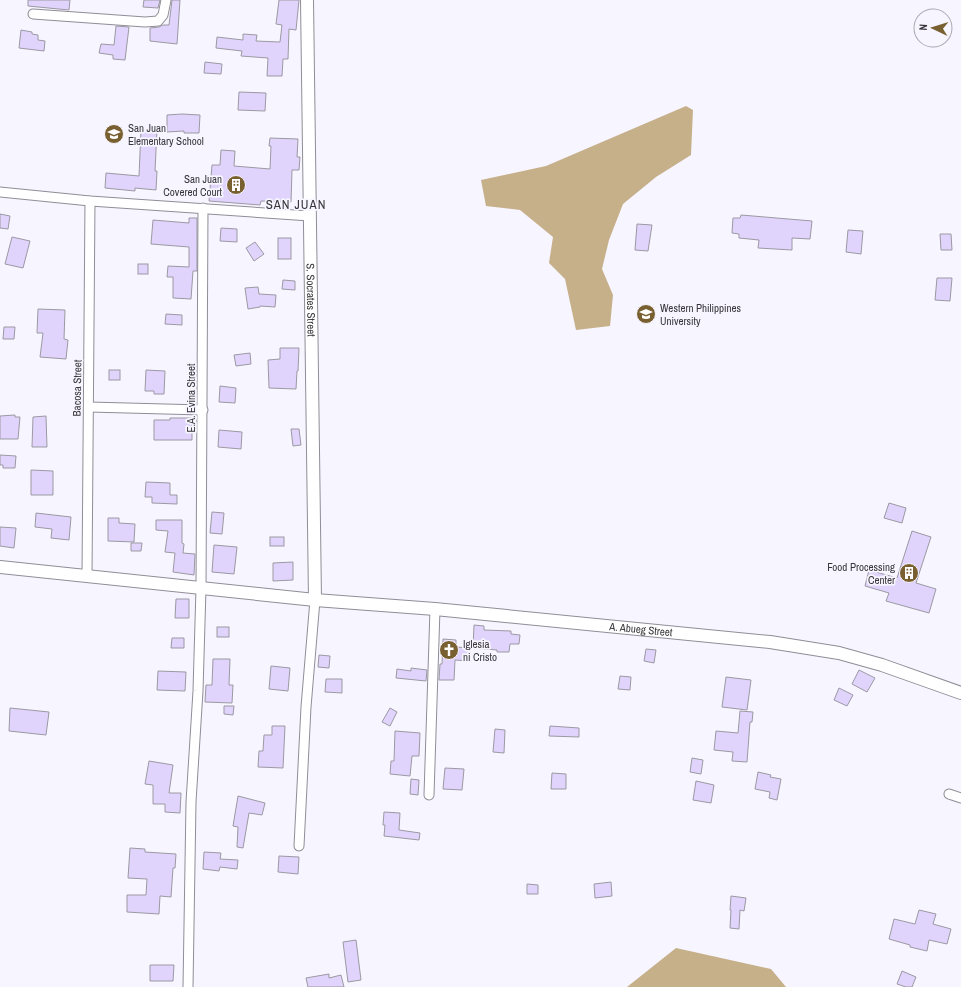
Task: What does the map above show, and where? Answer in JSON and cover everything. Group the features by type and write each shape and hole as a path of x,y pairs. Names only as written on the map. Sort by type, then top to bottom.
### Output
{"street":[{"path":"33,14 145,22 158,21 163,15 166,0"},
{"name":"S. Socrates Street","path":"307,0 315,600"},
{"path":"0,192 90,201 310,216"},
{"name":"Bacosa Street","path":"87,576 90,201"},
{"name":"E.A. Evina Street","path":"188,987 192,802 198,691 201,588 203,208"},
{"path":"89,407 203,410"},
{"name":"A. Abueg Street","path":"0,567 315,600 436,609 770,642 825,650 882,665 961,692"},
{"path":"299,846 306,706 315,600"},
{"path":"429,795 436,609"},
{"path":"949,794 961,798"}],"shaded area":[{"path":"686,106 693,110 691,155 656,177 623,204 609,240 602,269 613,295 610,326 576,330 565,279 549,263 553,237 520,210 486,206 481,180 546,166"},
{"path":"676,948 771,969 786,987 627,987"}],"building":[{"path":"28,0 70,0 69,10 28,6"},
{"path":"144,0 160,0 158,8 143,7"},
{"path":"172,0 180,0 177,44 150,41 150,28 169,25"},
{"path":"279,0 299,0 296,30 289,29 288,59 283,59 282,76 267,76 268,58 241,56 242,51 216,48 217,37 243,40 243,34 257,35 256,41 280,42 282,25 276,24"},
{"path":"116,26 129,27 125,60 113,59 113,55 99,53 101,44 114,45"},
{"path":"21,30 32,32 32,34 38,35 38,40 45,41 44,51 19,48"},
{"path":"205,62 222,64 221,74 204,73"},
{"path":"239,92 266,93 265,111 238,110"},
{"path":"167,115 200,115 199,133 184,133 184,131 167,132"},
{"path":"141,130 157,130 155,171 157,171 156,190 135,188 135,191 105,188 106,173 139,176"},
{"path":"270,138 298,139 297,157 300,157 299,170 292,170 291,202 261,201 260,205 209,201 212,165 220,165 221,150 235,151 234,166 270,169"},
{"path":"0,214 10,216 8,229 0,228"},
{"path":"741,215 812,221 810,239 792,238 792,250 758,248 759,240 739,238 739,234 732,233 733,218 740,218"},
{"path":"189,218 197,218 197,271 193,271 191,299 173,298 173,277 167,277 168,266 189,267 189,247 151,244 153,220 189,223"},
{"path":"637,224 652,225 648,251 635,250"},
{"path":"221,228 237,229 237,242 220,241"},
{"path":"848,230 863,231 861,254 846,252"},
{"path":"940,234 951,234 952,250 941,250"},
{"path":"12,237 30,241 23,268 5,264"},
{"path":"278,238 291,238 291,259 278,259"},
{"path":"255,242 264,254 254,261 246,248"},
{"path":"138,264 148,264 148,274 138,274"},
{"path":"937,278 952,278 950,301 935,300"},
{"path":"283,280 295,281 295,290 282,289"},
{"path":"258,287 259,294 276,295 275,307 260,306 248,309 245,288"},
{"path":"38,309 65,310 64,339 68,340 66,359 40,357 43,333 37,333"},
{"path":"166,314 182,315 182,325 165,324"},
{"path":"4,327 15,327 14,339 3,339"},
{"path":"280,348 299,348 296,389 269,388 268,360 280,359"},
{"path":"250,353 251,364 236,366 234,355"},
{"path":"109,370 120,370 120,380 109,380"},
{"path":"146,370 165,371 164,394 154,394 154,391 145,391"},
{"path":"220,386 236,388 235,403 219,402"},
{"path":"15,415 15,417 20,417 18,439 0,439 0,416"},
{"path":"46,416 47,447 32,447 33,417"},
{"path":"170,418 192,418 192,440 154,440 154,420 170,420"},
{"path":"291,429 299,429 301,445 293,446"},
{"path":"219,430 242,432 241,449 218,447"},
{"path":"0,455 16,456 15,468 3,468 3,465 0,465"},
{"path":"31,470 53,471 53,495 31,495"},
{"path":"146,482 170,483 170,495 177,495 177,504 152,503 152,497 145,497"},
{"path":"889,503 906,508 902,523 884,518"},
{"path":"212,512 224,513 222,534 210,533"},
{"path":"36,513 71,517 69,540 51,538 52,529 35,527"},
{"path":"108,518 119,518 119,523 135,524 134,542 108,541"},
{"path":"156,520 182,520 182,543 184,544 183,553 195,554 194,575 173,572 175,553 165,552 168,531 156,530"},
{"path":"0,527 16,528 14,548 0,546"},
{"name":"Food Processing Center","path":"912,531 931,537 916,583 936,589 929,613 886,601 889,593 865,586 869,570 897,578"},
{"path":"270,537 284,537 284,546 270,546"},
{"path":"131,543 142,543 141,551 131,551"},
{"path":"214,545 237,547 234,574 212,572"},
{"path":"293,562 293,580 273,581 273,563"},
{"path":"176,599 189,599 189,618 175,618"},
{"path":"474,625 484,626 484,630 511,631 511,634 520,635 519,644 510,644 509,652 497,652 497,650 473,648"},
{"path":"217,627 229,627 229,637 217,637"},
{"path":"172,638 184,638 184,648 171,648"},
{"path":"443,639 456,640 456,647 470,648 469,661 455,660 454,680 439,680 440,664 442,664"},
{"path":"646,649 656,650 654,663 644,661"},
{"path":"319,655 330,656 329,668 318,667"},
{"path":"213,659 230,659 229,685 233,685 232,703 205,702 206,685 212,685"},
{"path":"271,666 290,668 288,691 269,689"},
{"path":"411,668 427,670 426,681 396,678 397,669 411,671"},
{"path":"859,670 875,678 867,692 852,684"},
{"path":"158,671 186,672 185,691 157,690"},
{"path":"620,676 631,677 630,690 618,689"},
{"path":"726,677 751,680 747,710 722,707"},
{"path":"326,679 342,679 342,693 325,692"},
{"path":"839,688 853,695 847,706 834,700"},
{"path":"224,706 234,706 233,715 224,714"},
{"path":"10,708 49,712 46,735 9,731"},
{"path":"390,708 397,712 390,726 382,722"},
{"path":"740,711 753,712 752,722 750,722 747,762 732,761 733,752 714,750 716,731 738,733"},
{"path":"272,726 285,726 283,768 258,767 259,751 263,751 264,735 272,735"},
{"path":"550,726 579,728 579,737 549,736"},
{"path":"495,729 505,730 504,753 493,752"},
{"path":"395,731 420,733 419,756 412,756 410,776 390,774 391,761 394,761"},
{"path":"692,758 703,760 701,774 690,772"},
{"path":"149,761 173,765 169,793 181,793 180,813 165,812 165,804 153,804 153,785 145,784"},
{"path":"445,768 464,769 462,790 443,789"},
{"path":"758,772 771,775 770,777 781,779 777,800 769,798 770,792 755,789"},
{"path":"552,773 566,774 566,789 551,789"},
{"path":"411,779 419,780 418,795 410,794"},
{"path":"696,781 714,785 711,803 693,800"},
{"path":"238,796 265,803 262,815 249,813 243,848 237,847 238,827 233,826"},
{"path":"384,812 400,813 399,830 420,833 419,840 384,836"},
{"path":"130,848 145,849 145,852 176,854 175,868 173,868 171,897 160,896 159,914 127,912 127,895 146,895 147,879 128,878"},
{"path":"204,852 221,853 220,859 238,860 237,869 220,867 219,871 203,869"},
{"path":"279,856 299,857 298,874 278,872"},
{"path":"611,882 612,896 595,898 594,884"},
{"path":"527,884 538,885 538,894 527,894"},
{"path":"731,896 746,898 744,911 740,910 739,929 730,928"},
{"path":"919,910 936,914 933,924 951,929 947,944 929,940 927,951 910,947 910,945 889,939 894,919 915,924"},
{"path":"356,940 361,980 348,982 343,942"},
{"path":"150,965 174,965 173,981 150,981"},
{"path":"902,971 916,977 912,987 897,984"},
{"path":"329,974 329,978 341,975 344,987 308,987 306,978"}],"place":[{"name":"San Juan Elementary School","path":"114,134"},
{"name":"San Juan Covered Court","path":"236,185"},
{"name":"Western Philippines University","path":"646,314"},
{"name":"Food Processing Center","path":"909,573"},
{"name":"Iglesia ni Cristo","path":"449,650"}],"district":[{"name":"SAN JUAN","path":"296,204"}]}
